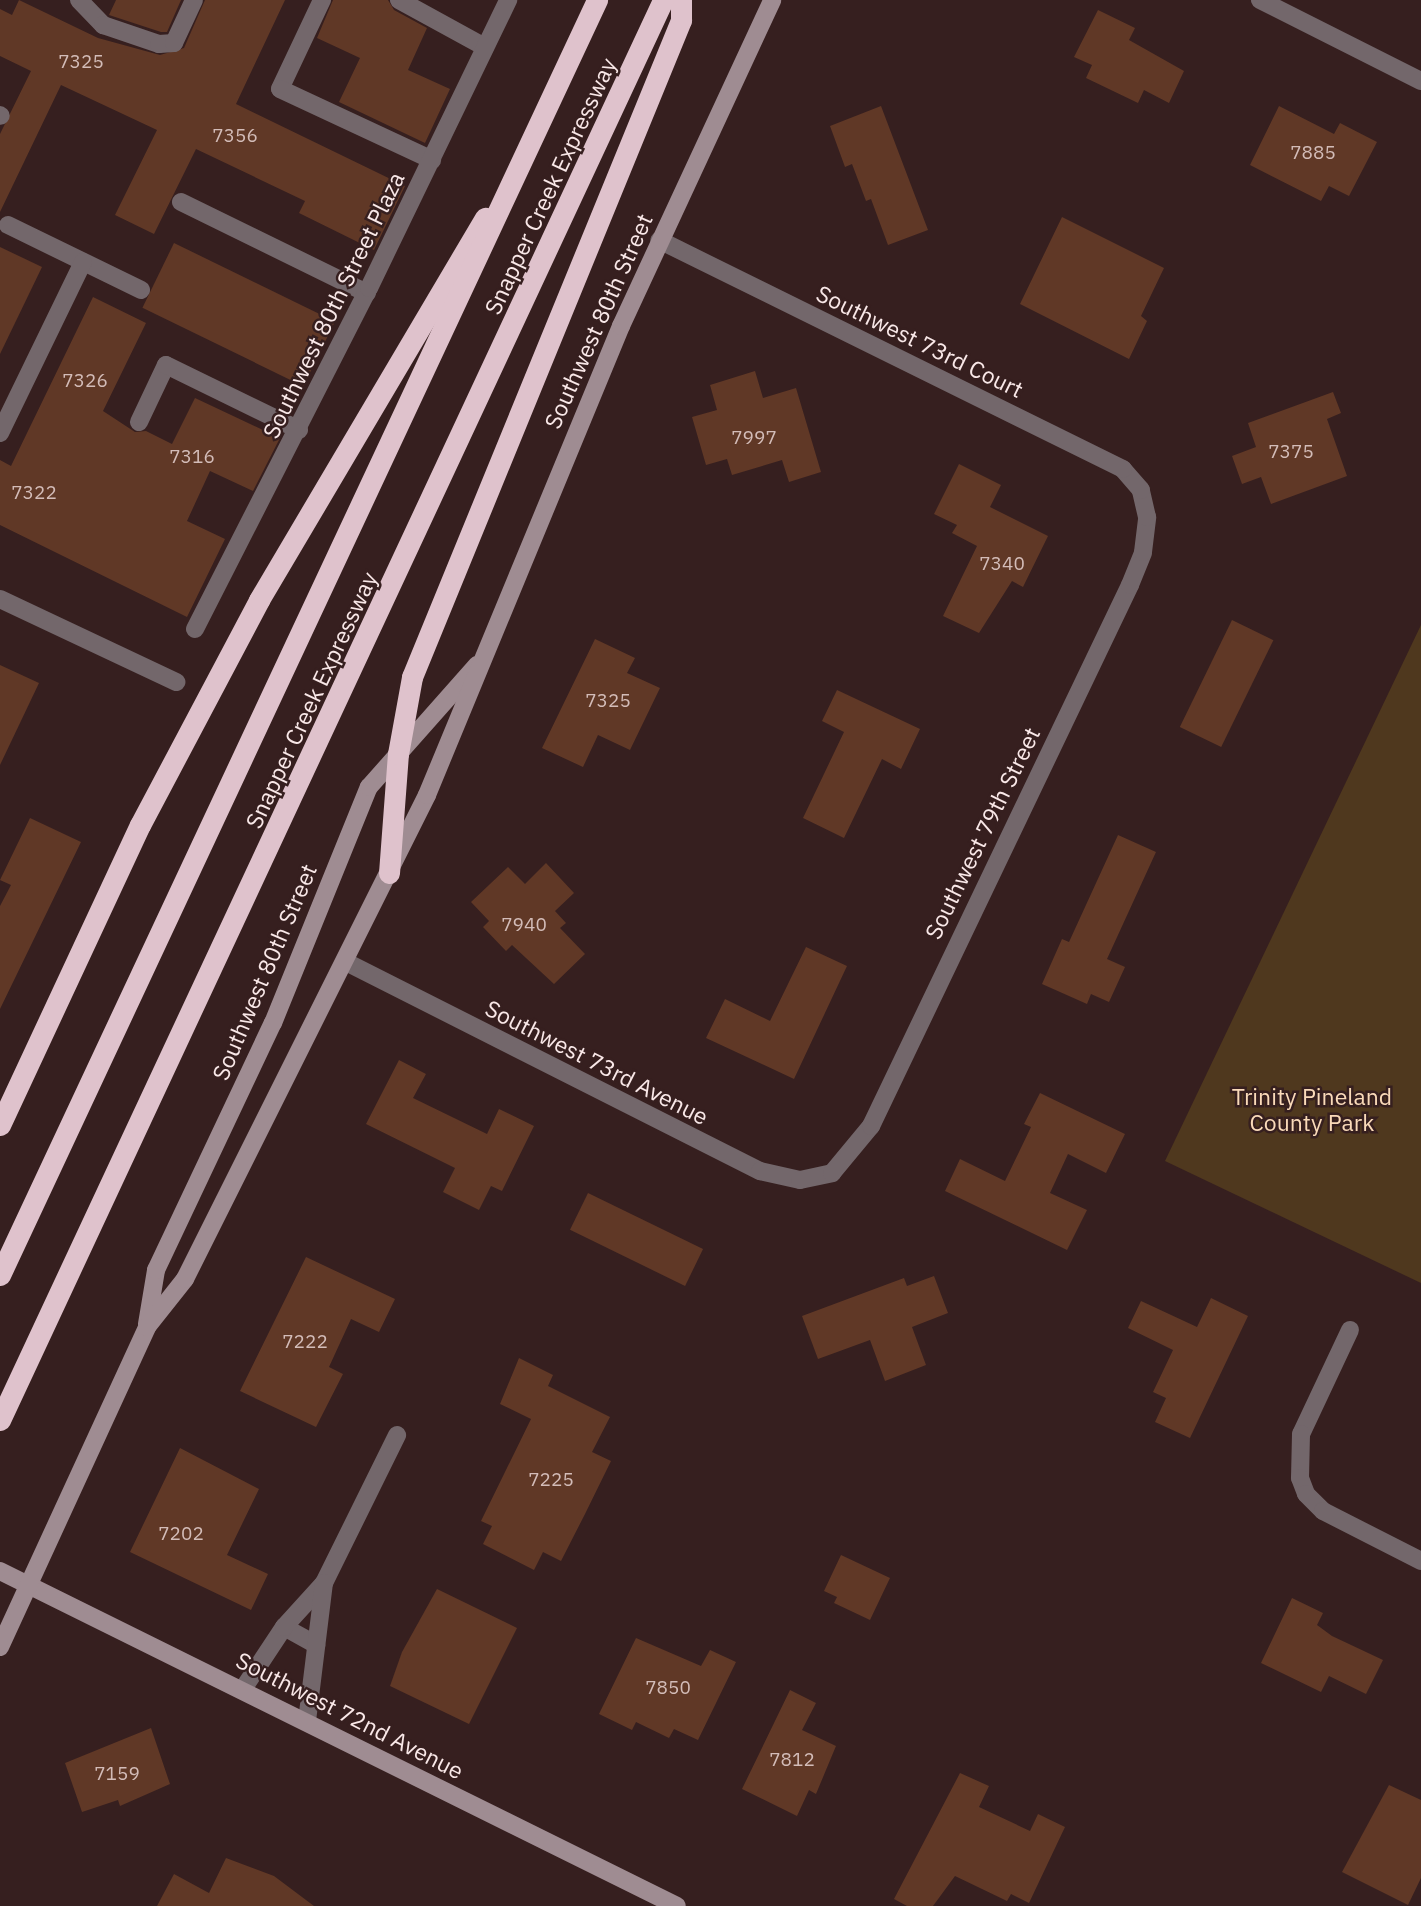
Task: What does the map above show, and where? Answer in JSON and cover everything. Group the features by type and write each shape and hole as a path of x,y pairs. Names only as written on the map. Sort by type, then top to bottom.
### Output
{"highway":[{"name":"Snapper Creek Expressway","path":"0,1275 547,114 597,0"},
{"name":"Snapper Creek Expressway","path":"0,1420 663,0"},
{"path":"389,873 398,754 419,656 681,20 681,0"},
{"path":"0,1125 140,825 259,600 547,114"}],"street":[{"path":"79,0 103,25 159,44 174,43 194,0"},
{"path":"322,0 280,89 432,160"},
{"path":"399,0 485,47"},
{"name":"Southwest 80th Street Plaza","path":"195,629 299,430 508,0"},
{"name":"Southwest 80th Street","path":"0,1647 147,1327 185,1279 346,962 465,714 478,664 660,240 772,0"},
{"path":"1260,0 1421,81"},
{"path":"181,202 367,293"},
{"path":"8,225 141,290"},
{"name":"Southwest 73rd Court","path":"660,240 1109,460 1135,481 1146,501"},
{"path":"0,433 83,262"},
{"path":"139,422 166,365 299,430"},
{"name":"Southwest 79th Street","path":"832,1173 872,1126 1130,585 1147,534 1146,501"},
{"path":"0,599 176,682"},
{"name":"Southwest 80th Street","path":"147,1327 156,1270 273,1023 359,807 398,754 478,664"},
{"name":"Southwest 73rd Avenue","path":"346,962 760,1171 800,1180 832,1173"},
{"path":"1350,1330 1301,1434 1297,1464 1306,1494 1343,1523 1421,1561"},
{"path":"243,1689 284,1627 324,1583 397,1435"},
{"name":"Southwest 72nd Avenue","path":"0,1571 677,1906"},
{"path":"307,1721 324,1583"},
{"path":"284,1627 316,1645"}],"green space":[{"name":"Trinity Pineland County Park","path":"1421,625 1421,1283 1165,1161"}],"building":[{"path":"19,0 98,38 160,55 184,48 205,0 285,0 236,104 405,186 374,250 299,213 305,201 196,149 154,234 115,215 157,130 61,85 0,212 0,134 31,71 0,56 0,9 12,15"},
{"path":"116,0 181,0 167,32 161,32 109,15"},
{"path":"333,0 388,0 394,10 427,28 408,70 450,89 425,143 339,102 360,58 317,38"},
{"path":"1098,10 1135,28 1129,40 1184,71 1169,103 1144,90 1138,103 1086,78 1092,65 1074,57"},
{"path":"881,106 928,230 888,245 871,199 866,201 852,164 845,167 830,126"},
{"path":"1279,106 1334,134 1340,123 1377,142 1349,196 1329,186 1321,201 1250,165"},
{"path":"1062,217 1164,268 1141,316 1147,321 1129,359 1020,304"},
{"path":"174,243 335,321 303,386 142,308"},
{"path":"0,247 42,267 0,354"},
{"path":"93,297 146,323 103,411 135,432 146,431 172,444 195,398 280,438 253,491 210,471 187,521 225,539 187,617 0,525 0,460 11,466"},
{"path":"755,371 763,398 796,388 821,472 789,482 782,460 732,475 727,459 706,465 692,417 717,410 710,385"},
{"path":"1333,392 1341,413 1327,419 1347,476 1271,504 1261,477 1242,484 1232,456 1256,447 1248,423"},
{"path":"959,464 1001,485 990,507 1048,536 1023,587 1012,581 979,633 943,616 977,546 952,533 957,525 934,514"},
{"path":"1232,620 1273,640 1221,747 1180,727"},
{"path":"595,639 635,658 627,673 660,688 630,750 598,735 583,767 542,748"},
{"path":"0,665 39,683 0,765"},
{"path":"837,690 920,729 901,769 882,759 844,838 803,818 844,732 822,721"},
{"path":"30,818 81,842 0,1009 0,906 11,885 0,880"},
{"path":"1118,835 1156,852 1107,959 1125,967 1109,1002 1091,994 1087,1004 1042,984 1062,939 1069,942"},
{"path":"546,863 574,893 555,911 566,923 560,928 585,954 554,984 512,945 506,951 483,927 489,921 471,902 508,867 525,884"},
{"path":"806,947 847,966 794,1079 706,1038 725,999 770,1021"},
{"path":"399,1060 426,1074 413,1098 487,1134 499,1109 534,1126 502,1191 491,1186 479,1210 443,1192 455,1168 366,1124"},
{"path":"1040,1093 1125,1134 1106,1173 1068,1154 1050,1193 1087,1210 1067,1250 945,1191 960,1159 1005,1181 1031,1127 1024,1124"},
{"path":"588,1193 703,1249 685,1286 570,1230"},
{"path":"306,1257 395,1299 379,1332 351,1319 329,1367 343,1374 316,1427 240,1391"},
{"path":"934,1276 948,1313 912,1327 926,1365 885,1381 870,1340 818,1359 802,1316 904,1278 907,1286"},
{"path":"1211,1298 1248,1316 1190,1438 1155,1422 1166,1398 1153,1392 1173,1350 1128,1328 1141,1301 1197,1327"},
{"path":"519,1358 553,1375 548,1386 610,1417 592,1452 611,1461 585,1514 561,1561 543,1552 534,1570 483,1544 492,1526 481,1521 531,1419 500,1404"},
{"path":"180,1448 259,1489 227,1555 268,1574 251,1610 130,1552"},
{"path":"841,1555 890,1578 870,1620 834,1603 837,1597 824,1591"},
{"path":"437,1589 517,1628 469,1724 390,1686 402,1652"},
{"path":"1292,1598 1323,1613 1317,1625 1332,1636 1383,1660 1366,1694 1329,1676 1321,1692 1261,1663"},
{"path":"636,1638 701,1666 710,1650 736,1662 698,1740 674,1729 669,1738 636,1722 632,1730 599,1714"},
{"path":"790,1690 816,1703 802,1730 836,1746 816,1794 809,1790 797,1816 742,1789"},
{"path":"151,1728 170,1784 120,1806 118,1800 82,1812 65,1763"},
{"path":"960,1773 989,1786 979,1807 1030,1831 1038,1814 1065,1827 1029,1903 1011,1894 1007,1901 955,1876 933,1906 907,1906 894,1899"},
{"path":"1389,1785 1421,1800 1421,1878 1408,1905 1342,1872"},
{"path":"226,1858 274,1876 314,1906 157,1906 174,1874 209,1893"}]}
